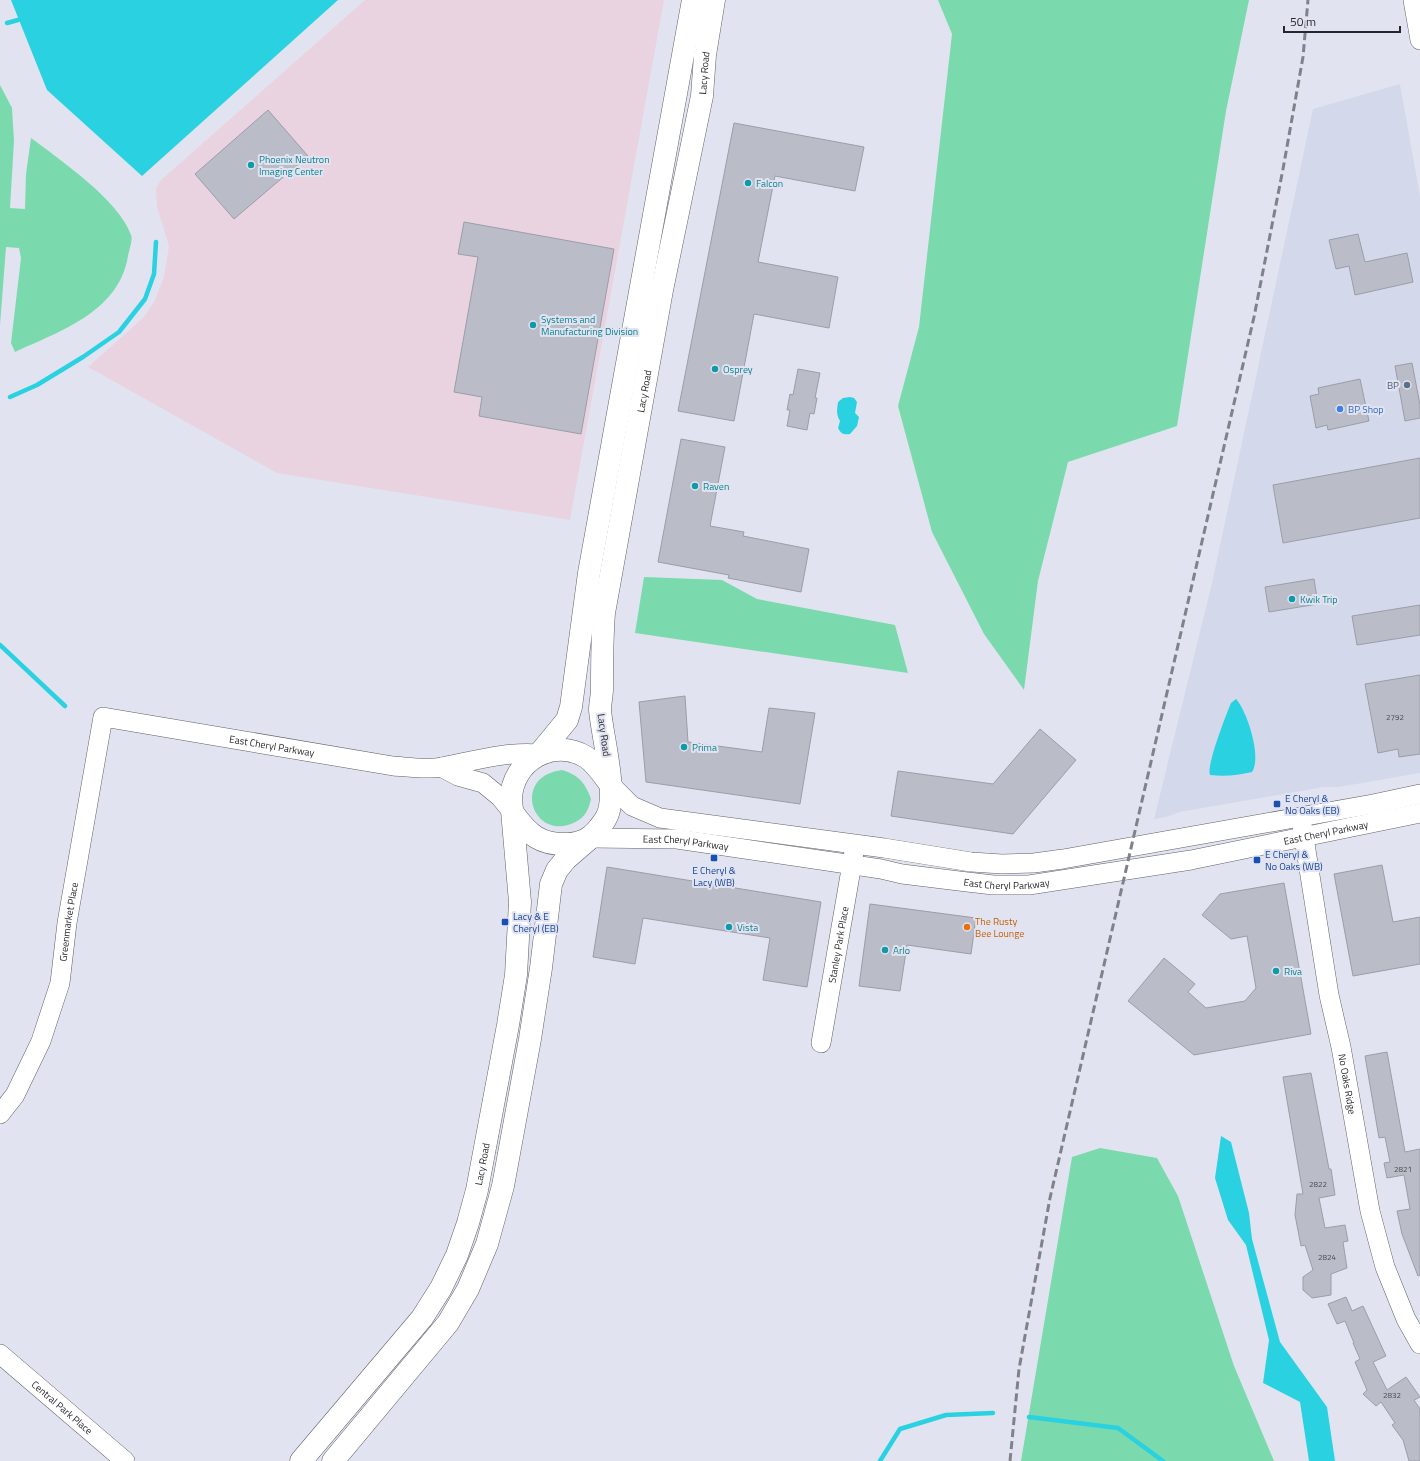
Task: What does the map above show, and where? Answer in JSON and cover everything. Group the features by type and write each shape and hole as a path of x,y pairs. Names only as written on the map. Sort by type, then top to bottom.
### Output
{"main road":[{"path":"590,838 581,842 570,844 552,843 540,839 525,830 513,813 512,788 516,777 523,768 539,754 567,720 570,707 589,573 693,0"},
{"name":"Lacy Road","path":"610,785 600,708 602,691 601,652 604,613 658,311 702,96 705,55 714,0"},
{"path":"333,1461 448,1323 468,1289 485,1249 503,1186 530,1039 541,968 551,884 557,870 566,859 590,838 607,818 610,808 610,785 596,766 586,757 562,751 539,754"},
{"name":"Lacy Road","path":"301,1461 422,1318 441,1288 457,1255 468,1223 477,1190 516,975 520,902 513,813"}],"street":[{"path":"1413,0 1420,40"},
{"name":"East Cheryl Parkway","path":"103,717 373,764 441,767 460,762 521,752 539,754"},
{"name":"Greenmarket Place","path":"0,1114 15,1095 42,1041 60,982 67,923 103,717"},
{"name":"East Cheryl Parkway","path":"441,767 458,776 483,784 500,797 513,813"},
{"name":"East Cheryl Parkway","path":"610,785 632,806 660,818 971,862 1002,864 1034,863 1301,817 1420,794"},
{"name":"East Cheryl Parkway","path":"590,838 677,839 902,874 993,885 1029,884 1190,860 1420,813"},
{"name":"No Oaks Ridge","path":"1301,817 1329,995 1370,1211 1385,1267 1406,1319 1420,1344"},
{"name":"Stanley Park Place","path":"821,1044 855,845"},
{"name":"Central Park Place","path":"0,1354 125,1461"}],"shaded area":[{"path":"365,0 664,0 570,520 277,473 88,367 143,318 154,302 164,277 169,246 157,207 156,188 161,180"},
{"path":"1400,84 1420,196 1420,773 1339,787 1324,787 1180,812 1154,819 1212,583 1313,109"}],"green space":[{"path":"938,0 1249,0 1226,111 1177,426 1068,462 1038,581 1024,690 984,634 932,532 898,406 919,327 952,34"},
{"path":"0,85 12,108 14,141 10,208 25,209 26,174 31,138 72,169 102,195 114,208 131,235 131,245 122,275 113,292 85,317 50,336 15,352 11,343 21,258 19,248 6,247 0,325"},
{"path":"644,577 722,580 757,599 895,625 908,673 635,633"},
{"path":"562,770 573,774 581,780 591,799 587,811 579,820 571,824 557,826 546,823 537,815 533,805 532,794 537,783 546,775"},
{"path":"1100,1148 1157,1158 1178,1196 1234,1366 1274,1461 1021,1461 1072,1157"}],"water":[{"path":"11,0 338,0 142,176 47,90"},
{"path":"843,398 854,398 857,402 855,413 859,417 857,426 850,434 844,434 840,432 838,428 840,421 837,414 838,402"},
{"path":"1236,699 1245,713 1249,723 1254,745 1255,765 1252,772 1221,776 1210,775 1211,762 1217,740 1231,703"},
{"path":"1221,1136 1231,1142 1249,1213 1252,1239 1280,1342 1327,1407 1335,1461 1309,1461 1300,1402 1263,1383 1269,1340 1246,1245 1228,1220 1215,1178"}],"building":[{"name":"Phoenix Neutron Imaging Center","path":"268,110 308,156 234,219 195,174"},
{"path":"734,123 864,147 855,191 775,176 758,262 838,277 829,328 754,314 734,421 678,411"},
{"name":"Systems and Manufacturing Division","path":"464,222 614,249 581,434 479,416 482,397 454,392 478,257 458,254"},
{"path":"1358,234 1365,262 1407,253 1413,282 1355,295 1349,266 1336,269 1329,240"},
{"name":"BP","path":"1412,363 1420,405 1420,418 1405,421 1395,366"},
{"path":"798,369 820,373 815,398 817,398 814,414 810,413 807,430 787,426 790,410 787,410 790,394 793,395"},
{"name":"BP Shop","path":"1360,379 1369,421 1328,430 1327,425 1316,428 1310,396 1319,394 1318,388"},
{"name":"Raven","path":"681,439 725,447 710,526 744,532 743,536 809,549 801,592 728,578 729,575 658,562"},
{"path":"1420,458 1420,518 1283,543 1273,485"},
{"name":"Kwik Trip","path":"1314,579 1318,604 1269,612 1265,587"},
{"name":"Kwik Trip","path":"1420,605 1420,635 1357,645 1352,616"},
{"path":"1420,675 1420,754 1399,757 1398,749 1378,753 1365,684"},
{"name":"Prima","path":"685,696 688,742 762,752 769,708 815,713 800,804 646,782 639,702"},
{"path":"1040,729 1076,760 1013,834 891,816 898,771 993,784"},
{"path":"1382,865 1393,922 1420,917 1420,964 1353,976 1334,874"},
{"name":"Vista","path":"607,867 821,902 807,987 763,980 770,938 643,918 635,964 593,957"},
{"name":"Riva","path":"1284,883 1311,1034 1194,1055 1128,1001 1164,958 1195,984 1188,992 1206,1008 1245,1001 1256,988 1247,936 1231,939 1202,915 1220,894"},
{"name":"Arlo","path":"870,904 976,918 971,954 907,945 900,991 859,986"},
{"path":"1387,1052 1405,1152 1420,1149 1420,1275 1418,1276 1402,1234 1397,1211 1410,1209 1404,1175 1387,1178 1384,1163 1390,1162 1385,1137 1379,1138 1365,1056"},
{"path":"1311,1073 1335,1195 1319,1198 1325,1228 1345,1225 1348,1241 1343,1242 1347,1268 1331,1274 1331,1295 1312,1298 1303,1290 1303,1277 1313,1270 1305,1245 1301,1246 1295,1215 1297,1194 1303,1194 1283,1077"},
{"path":"1346,1297 1352,1311 1363,1306 1386,1356 1373,1362 1387,1390 1406,1377 1420,1397 1414,1400 1420,1409 1420,1461 1409,1461 1403,1440 1392,1425 1395,1423 1381,1402 1376,1406 1363,1394 1367,1390 1355,1362 1360,1359 1354,1343 1345,1321 1337,1324 1328,1304"}],"waterway":[{"path":"7,23 18,20"},
{"path":"10,397 37,385 83,357 119,332 145,299 154,274 156,242"},
{"path":"0,645 65,706"},
{"path":"880,1461 900,1429 946,1415 993,1413"},
{"path":"1029,1417 1118,1428 1163,1461"}],"railway":[{"path":"1010,1461 1019,1369 1050,1198 1254,317 1303,57 1308,0"}],"place":[{"name":"Phoenix Neutron Imaging Center","path":"251,165"},
{"name":"Falcon","path":"748,183"},
{"name":"Systems and Manufacturing Division","path":"533,325"},
{"name":"Osprey","path":"715,369"},
{"name":"BP","path":"1407,385"},
{"name":"BP Shop","path":"1340,409"},
{"name":"Raven","path":"695,486"},
{"name":"Kwik Trip","path":"1292,599"},
{"name":"Prima","path":"684,747"},
{"name":"E Cheryl & No Oaks (EB)","path":"1277,804"},
{"name":"E Cheryl & Lacy (WB)","path":"714,858"},
{"name":"E Cheryl & No Oaks (WB)","path":"1257,860"},
{"name":"Lacy & E Cheryl (EB)","path":"505,922"},
{"name":"Vista","path":"729,927"},
{"name":"The Rusty Bee Lounge","path":"967,927"},
{"name":"Arlo","path":"885,950"},
{"name":"Riva","path":"1276,971"}]}
